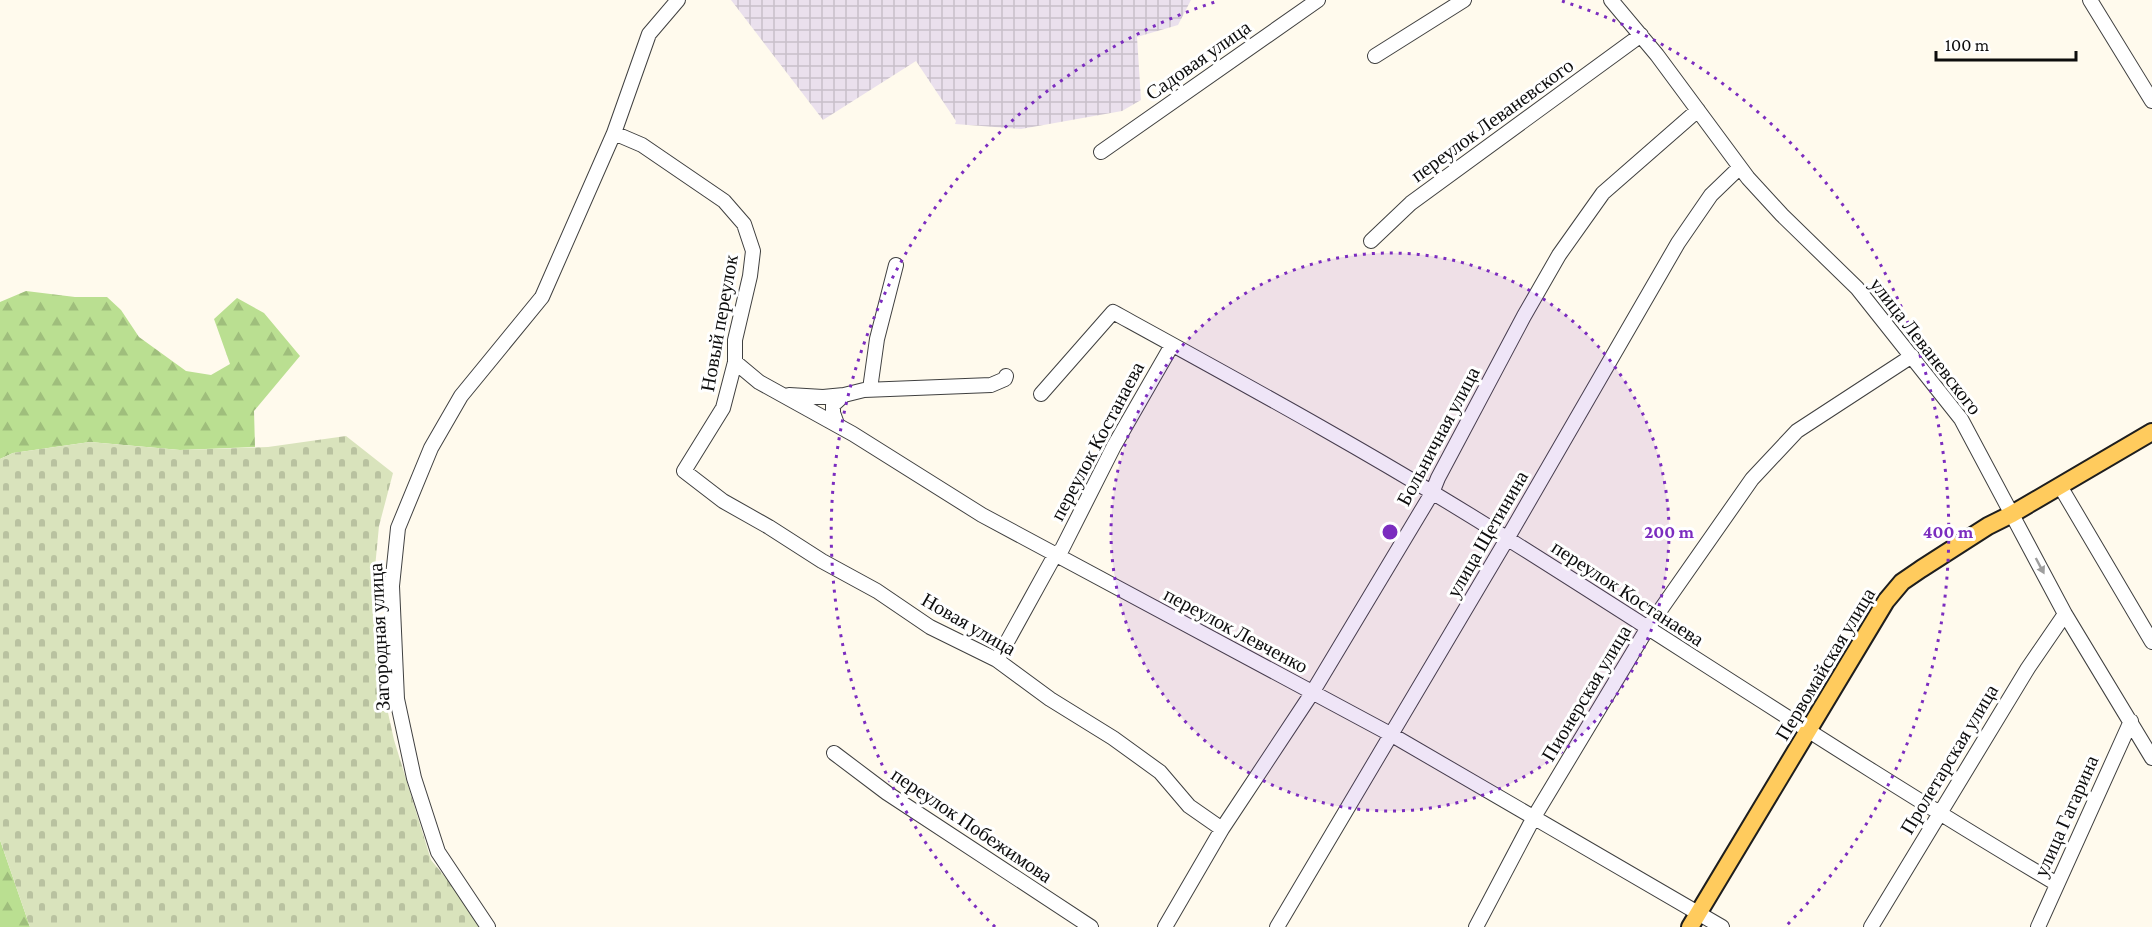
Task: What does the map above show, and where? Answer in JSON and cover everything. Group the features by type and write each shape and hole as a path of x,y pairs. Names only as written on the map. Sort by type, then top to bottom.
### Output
{"main road":[{"name":"Первомайская улица","path":"1695,920 1886,601 1902,582 1988,526 2152,432"}],"street":[{"name":"Загородная улица","path":"488,927 438,852 414,778 397,699 392,586 398,528 431,448 461,396 542,297 614,133 649,34 678,0"},
{"name":"Садовая улица","path":"1101,152 1318,0"},
{"path":"1375,56 1464,0"},
{"name":"улица Леваневского","path":"1611,0 1641,35 1739,168 1782,215 1857,288 1961,419 2065,614 2152,758"},
{"path":"2090,0 2152,101"},
{"name":"переулок Леваневского","path":"1371,241 1411,203 1641,35"},
{"name":"Больничная улица","path":"1165,927 1222,829 1312,693 1432,493 1437,478 1559,255 1603,193 1698,110"},
{"name":"Новый переулок","path":"614,133 642,145 724,201 744,224 753,250 750,276 735,340 735,362 723,408 684,471"},
{"name":"улица Щетинина","path":"1277,927 1507,539 1678,243 1711,195 1739,168"},
{"path":"870,389 877,339 896,265"},
{"name":"переулок Костанаева","path":"1041,394 1113,312 1432,493 1938,813 2057,884"},
{"name":"переулок Костанаева","path":"998,660 1055,555 1062,549 1114,446 1172,345"},
{"name":"Пионерская улица","path":"1476,927 1534,817 1647,629 1752,479 1797,431 1912,356"},
{"name":"переулок Левченко","path":"735,362 759,382 837,424 982,515 1392,735 1534,817 1695,920 1722,927"},
{"path":"783,394 823,397 870,389 976,387 992,385 1005,380 1006,376"},
{"path":"837,424 832,405 844,395"},
{"name":"Новая улица","path":"684,471 723,501 822,561 877,591 930,627 998,660 1050,699 1113,738 1160,772 1189,806 1222,829"},
{"path":"2060,486 2152,642"},
{"name":"Пролетарская улица","path":"1871,927 1938,813 2028,668 2065,614"},
{"name":"улица Гагарина","path":"2038,927 2131,722"},
{"name":"переулок Побежимова","path":"834,753 887,793 1091,927"}],"shaded area":[{"path":"731,0 1191,0 1178,25 1137,37 1141,100 1122,111 1021,129 955,124 956,121 916,61 823,120"}],"green space":[{"path":"26,291 75,297 107,297 121,310 139,337 186,371 211,375 230,364 214,319 237,298 264,313 300,356 254,411 255,447 180,450 90,442 13,453 0,459 0,302"},
{"path":"346,436 393,473 379,526 374,578 383,690 394,740 431,860 456,890 480,927 30,927 0,840 0,459 13,453 90,442 180,450 268,447"},
{"path":"0,840 30,927 0,927"}]}
